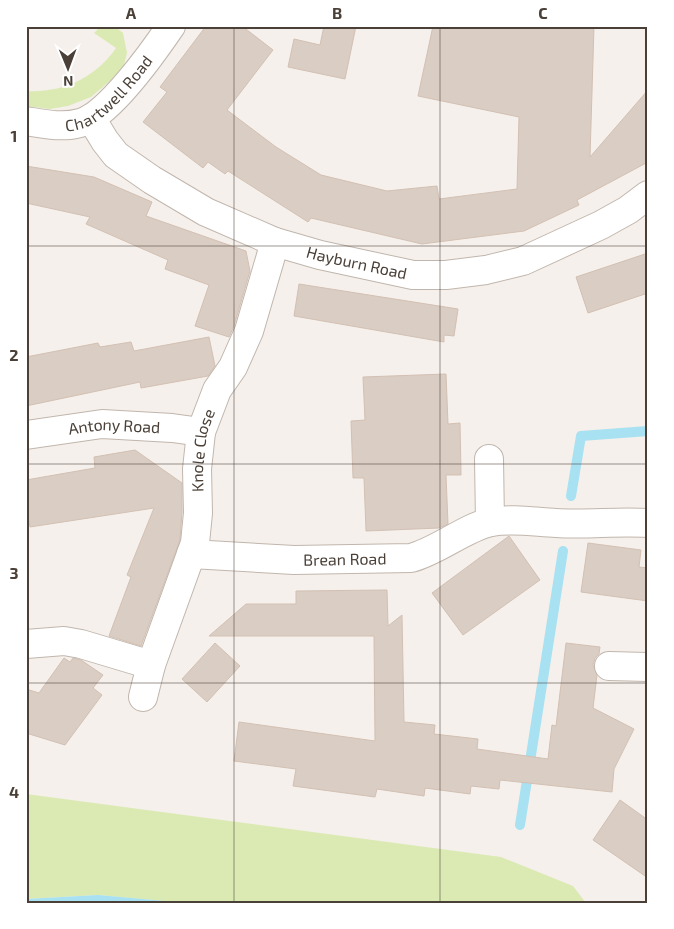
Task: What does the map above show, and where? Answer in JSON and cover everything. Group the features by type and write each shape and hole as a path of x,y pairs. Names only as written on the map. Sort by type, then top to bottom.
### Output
{"street":[{"name":"Chartwell Road","path":"26,121 49,125 67,125 80,123 92,118 101,112 117,95 171,26"},
{"name":"Hayburn Road","path":"92,118 105,141 116,155 152,180 206,212 275,242 320,255 413,275 454,274 486,270 523,261 601,225 628,210 648,195"},
{"name":"Knole Close","path":"142,696 191,554 196,532 197,469 201,432 217,390 233,367 247,338 275,242"},
{"name":"Antony Road","path":"26,435 102,424 172,428 201,432"},
{"path":"489,459 490,522"},
{"name":"Brean Road","path":"191,554 294,560 411,558 422,555 490,522 520,520 556,523 627,522 648,524"},
{"path":"26,644 64,641 81,644 152,665"},
{"path":"609,666 648,667"}],"green space":[{"path":"117,28 123,33 127,53 124,65 111,80 91,97 68,106 50,109 26,106 26,91 53,89 77,82 108,59 116,48 94,33 98,29"},
{"path":"26,794 501,857 573,886 586,903 184,903 98,895 26,899"}],"water":[{"path":"98,895 184,903 26,903 26,899"}],"building":[{"path":"206,26 242,26 273,50 227,110 276,147 321,175 387,191 437,186 439,199 517,189 519,117 418,96 433,26 594,26 590,157 648,90 648,162 577,200 579,205 524,231 422,244 311,218 308,222 228,171 225,174 208,162 203,168 143,122 167,92 160,87"},
{"path":"324,26 356,26 345,79 288,67 294,39 320,45"},
{"path":"26,166 94,177 152,202 146,216 246,251 250,271 229,337 195,326 209,285 165,269 168,260 86,224 90,217 26,203"},
{"path":"648,253 648,293 588,313 576,277"},
{"path":"299,284 458,309 454,336 444,335 444,342 294,316"},
{"path":"209,337 215,366 208,376 141,388 140,382 26,406 26,357 98,343 100,347 131,342 134,351"},
{"path":"446,374 448,424 460,423 461,475 446,475 448,524 439,528 366,531 364,478 353,478 351,421 365,420 363,377"},
{"path":"135,450 182,483 180,540 141,646 109,636 131,577 127,575 154,508 30,527 26,510 26,480 95,468 94,457"},
{"path":"509,536 540,580 463,635 432,593"},
{"path":"588,543 641,550 639,567 648,568 648,601 581,592"},
{"path":"387,590 388,626 402,615 404,722 435,725 434,734 478,739 477,749 548,759 552,725 556,726 566,643 600,647 599,654 595,658 593,665 597,675 593,708 634,729 614,769 612,792 500,780 499,789 471,786 470,794 425,788 424,796 377,789 375,797 293,786 296,769 234,761 239,722 375,741 374,636 209,636 246,604 296,604 296,591"},
{"path":"215,643 240,666 207,702 182,679"},
{"path":"64,658 70,662 73,658 81,660 103,675 93,688 102,695 65,745 26,733 26,689 39,693"},
{"path":"620,800 648,820 648,878 593,840"}],"waterway":[{"path":"571,496 581,436 648,431"},
{"path":"520,825 563,551"}]}
